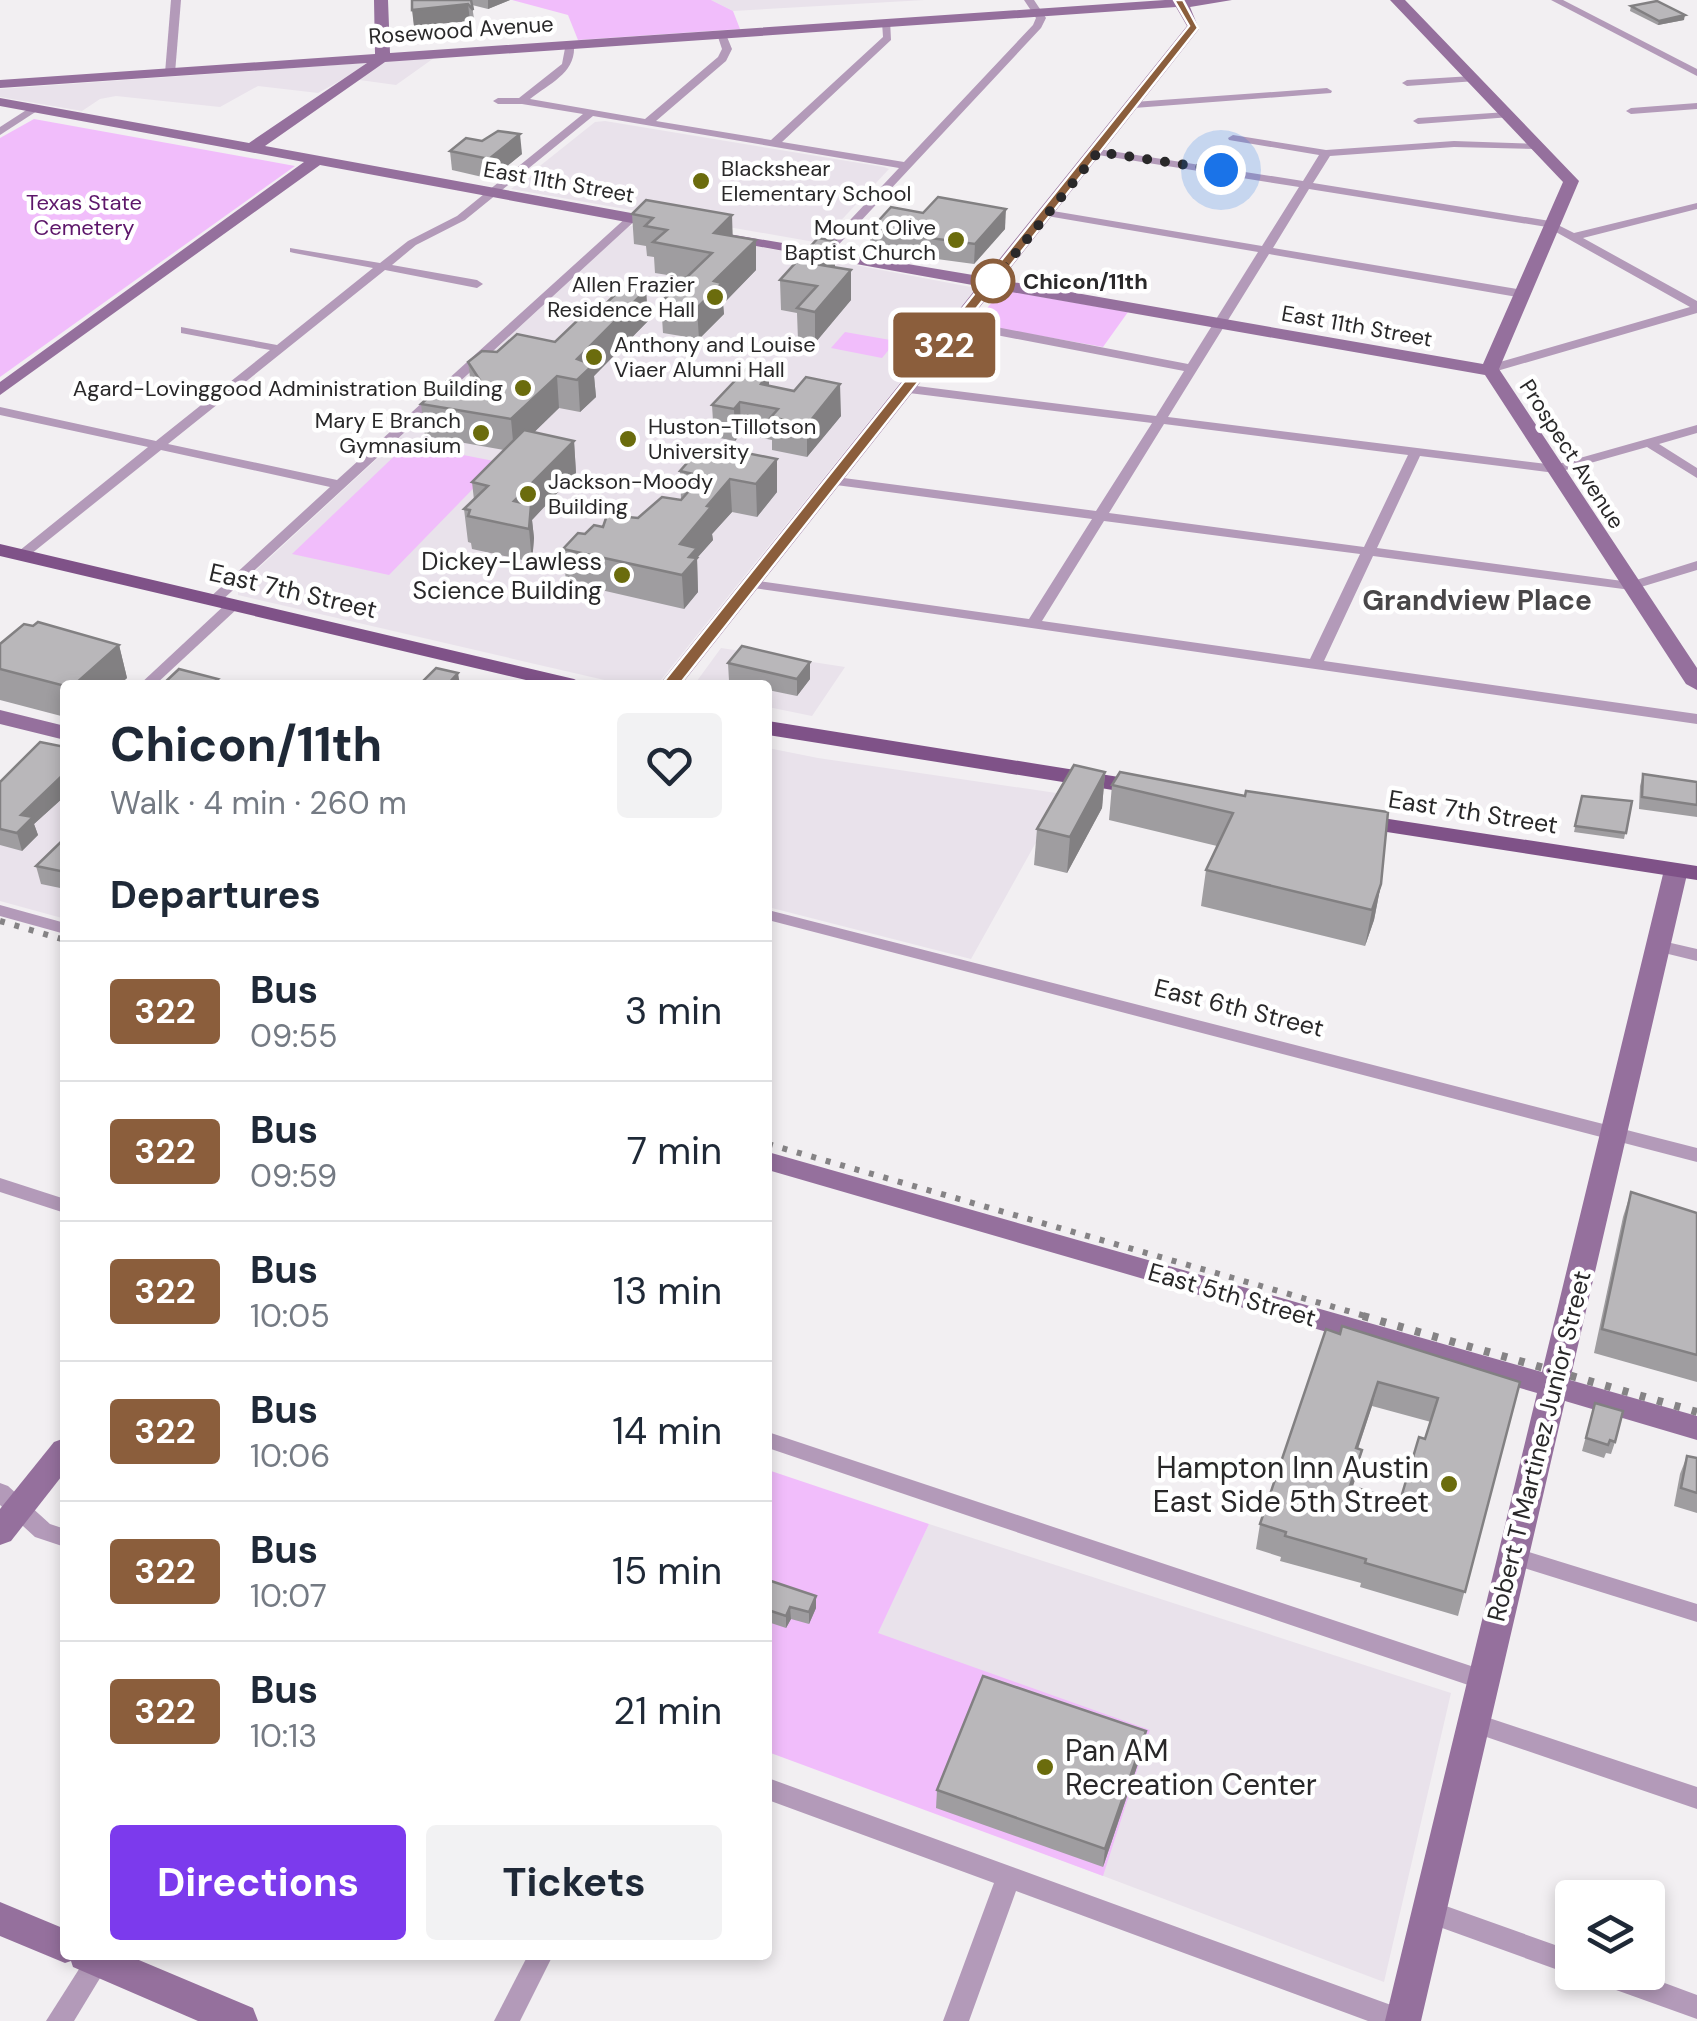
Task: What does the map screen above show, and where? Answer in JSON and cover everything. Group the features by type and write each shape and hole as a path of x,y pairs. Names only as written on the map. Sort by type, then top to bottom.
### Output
{"main road":[{"name":"East 7th Street","path":"11,553 553,680"},
{"path":"772,729 1170,792"},
{"name":"East 7th Street","path":"1337,818 1687,872"}],"street":[{"path":"170,73 176,0"},
{"path":"251,149 380,58 381,0"},
{"name":"Rosewood Avenue","path":"0,84 887,22 1033,6 1225,0"},
{"path":"1397,0 1537,146"},
{"path":"1556,0 1697,74"},
{"path":"674,680 1098,152 1194,26 1180,1"},
{"path":"825,253 1038,26 1041,19 1033,6"},
{"path":"774,143 888,38 887,22"},
{"path":"648,122 722,58 727,49 722,34"},
{"path":"522,101 566,66 570,60 569,45"},
{"path":"1408,83 1472,78"},
{"path":"1134,105 1327,91"},
{"path":"498,101 522,101 906,166"},
{"name":"East 11th Street","path":"0,102 1220,324 1490,369 1697,308"},
{"path":"1631,110 1697,106"},
{"path":"0,132 36,109"},
{"path":"11,553 162,446 383,266 494,193 591,113"},
{"path":"1418,121 1507,114"},
{"path":"1233,138 1326,153 1454,144 1537,146"},
{"name":"Prospect Avenue","path":"1537,146 1570,181 1490,369 1697,684"},
{"path":"1098,152 1550,224 1697,308"},
{"path":"1033,624 1326,153"},
{"path":"0,390 316,160"},
{"path":"1576,236 1697,206"},
{"path":"1047,213 1524,294"},
{"path":"151,680 340,485 632,218"},
{"path":"294,250 477,284"},
{"path":"960,324 1194,369"},
{"path":"185,330 281,349"},
{"path":"909,389 1555,469 1697,430"},
{"path":"0,411 340,485"},
{"path":"1651,444 1697,474"},
{"path":"1316,664 1415,452"},
{"path":"836,481 1631,586 1697,565"},
{"path":"752,584 1697,719"},
{"path":"0,717 60,732"},
{"name":"Robert T Martinez Junior Street","path":"1402,2021 1617,1134 1658,946 1687,872"},
{"path":"0,910 60,928"},
{"name":"East 6th Street","path":"772,916 1697,1155"},
{"path":"1658,946 1697,955"},
{"name":"East 5th Street","path":"772,1162 1697,1428"},
{"path":"0,1185 60,1204"},
{"path":"772,1441 1483,1680"},
{"path":"60,1455 6,1511 60,1536"},
{"path":"1513,1556 1697,1613"},
{"path":"1474,1723 1697,1798"},
{"path":"772,1790 1402,2021"},
{"path":"956,2021 1008,1879"},
{"path":"1429,1912 1555,1957"},
{"path":"0,1919 60,1944"},
{"path":"58,2021 94,1960"},
{"path":"103,1960 240,2021"},
{"path":"507,2021 538,1960"},
{"path":"1650,1990 1697,2007"}],"shaded area":[{"path":"711,0 925,0 733,11"},
{"path":"434,58 396,85 345,78 318,93 258,86 220,107 116,96 100,99 82,111 0,97 0,89"},
{"name":"Blackshear Elementary School","path":"595,122 889,169 820,243 511,189"},
{"name":"Huston-Tillotson University","path":"639,224 976,288 661,680 604,680 238,595 238,587 628,227"},
{"path":"721,648 845,667 812,716 772,708 772,680 698,680"},
{"path":"60,747 60,917 0,901 0,801"},
{"path":"772,749 1063,794 971,959 772,908"},
{"path":"929,1524 1451,1693 1384,1982 881,1792 877,1633"}],"green space":[{"path":"512,0 711,0 733,11 740,29 578,40 568,15"},
{"name":"Texas State Cemetery","path":"34,119 295,166 0,377 0,138"},
{"path":"1002,290 1128,312 1103,347 974,324"},
{"path":"845,332 896,341 882,358 831,348"},
{"path":"407,444 499,462 389,575 292,554"},
{"path":"772,1471 929,1524 878,1633 1150,1730 1103,1876 772,1753"}],"building":[{"path":"412,0 471,0 473,10 468,4 412,10"},
{"path":"1657,1 1685,15 1659,21 1631,6"},
{"path":"498,131 520,134 489,159 450,151 466,138 482,141"},
{"path":"938,197 1006,209 975,244 870,230 891,207 923,213"},
{"path":"646,200 732,215 714,233 756,240 714,281 722,283 697,308 661,302 712,253 653,242 667,230 645,226 653,218 632,214"},
{"path":"818,238 835,241 814,264 851,270 815,312 797,308 817,286 780,280"},
{"path":"624,286 646,290 577,359 593,365 577,380 557,376 511,419 421,404 448,380 485,388 468,362 482,351 497,352 517,334 555,342 581,317 591,318"},
{"path":"746,369 769,373 761,384 794,391 806,377 840,384 807,425 771,417 778,409 740,402 734,409 712,405"},
{"path":"524,430 574,441 514,501 531,505 529,529 468,516 470,510 464,509 488,486 472,482"},
{"path":"711,446 777,459 756,484 730,479 707,506 711,507 680,544 697,548 689,557 697,558 682,575 563,549 578,533 585,534 594,525 603,527 607,515 638,518 662,497 681,500 702,476 680,471 696,453 703,455"},
{"path":"38,622 119,645 80,680 60,680 60,685 0,669 0,644 24,624 33,626"},
{"path":"742,646 810,662 797,679 728,663"},
{"path":"436,668 458,673 452,680 424,680"},
{"path":"179,669 218,679 217,680 167,680"},
{"path":"40,742 60,746 60,778 21,815 33,817 17,833 0,829 0,782"},
{"path":"1074,765 1105,772 1070,837 1037,829"},
{"path":"1120,772 1245,796 1246,791 1388,812 1381,884 1372,910 1206,870 1233,813 1112,785"},
{"path":"1643,774 1697,782 1697,805 1642,797"},
{"path":"1582,796 1632,801 1626,833 1575,826"},
{"path":"60,843 60,871 36,866"},
{"path":"1631,1192 1697,1213 1697,1355 1602,1329"},
{"name":"Hampton Inn Austin East Side 5th Street","path":"1342,1326 1520,1382 1465,1592 1365,1563 1366,1559 1285,1536 1286,1532 1260,1524 1326,1329 1340,1334","holes":["1378,1382 1438,1398 1425,1439 1419,1437 1400,1501 1350,1486 1362,1450 1356,1448"]},
{"path":"1595,1403 1623,1411 1615,1442 1610,1440 1608,1445 1586,1438"},
{"path":"1687,1456 1697,1458 1697,1493 1681,1488"},
{"path":"772,1581 816,1596 809,1612 790,1607 786,1616 772,1611"},
{"name":"Pan AM Recreation Center","path":"983,1676 1146,1731 1105,1849 937,1790"}],"railway":[{"path":"0,921 60,939"},
{"path":"772,1145 1372,1318"},
{"path":"1363,1316 1697,1412"}],"bus line":[{"name":"322","path":"674,680 1098,152 1194,26 1179,0"}],"place":[{"name":"Blackshear Elementary School","path":"701,181"},
{"name":"Mount Olive Baptist Church","path":"956,240"},
{"name":"Chicon/11th","path":"993,281"},
{"name":"Allen Frazier Residence Hall","path":"715,297"},
{"name":"Anthony and Louise Viaer Alumni Hall","path":"594,357"},
{"name":"Agard-Lovinggood Administration Building","path":"523,388"},
{"name":"Mary E Branch Gymnasium","path":"481,433"},
{"name":"Huston-Tillotson University","path":"628,439"},
{"name":"Jackson-Moody Building","path":"528,494"},
{"name":"Dickey-Lawless Science Building","path":"622,575"},
{"name":"Hampton Inn Austin East Side 5th Street","path":"1449,1484"},
{"name":"Pan AM Recreation Center","path":"1045,1767"}],"district":[{"name":"Grandview Place","path":"1477,600"}],"route":[{"path":"993,281 1098,152 1221,170"}]}
